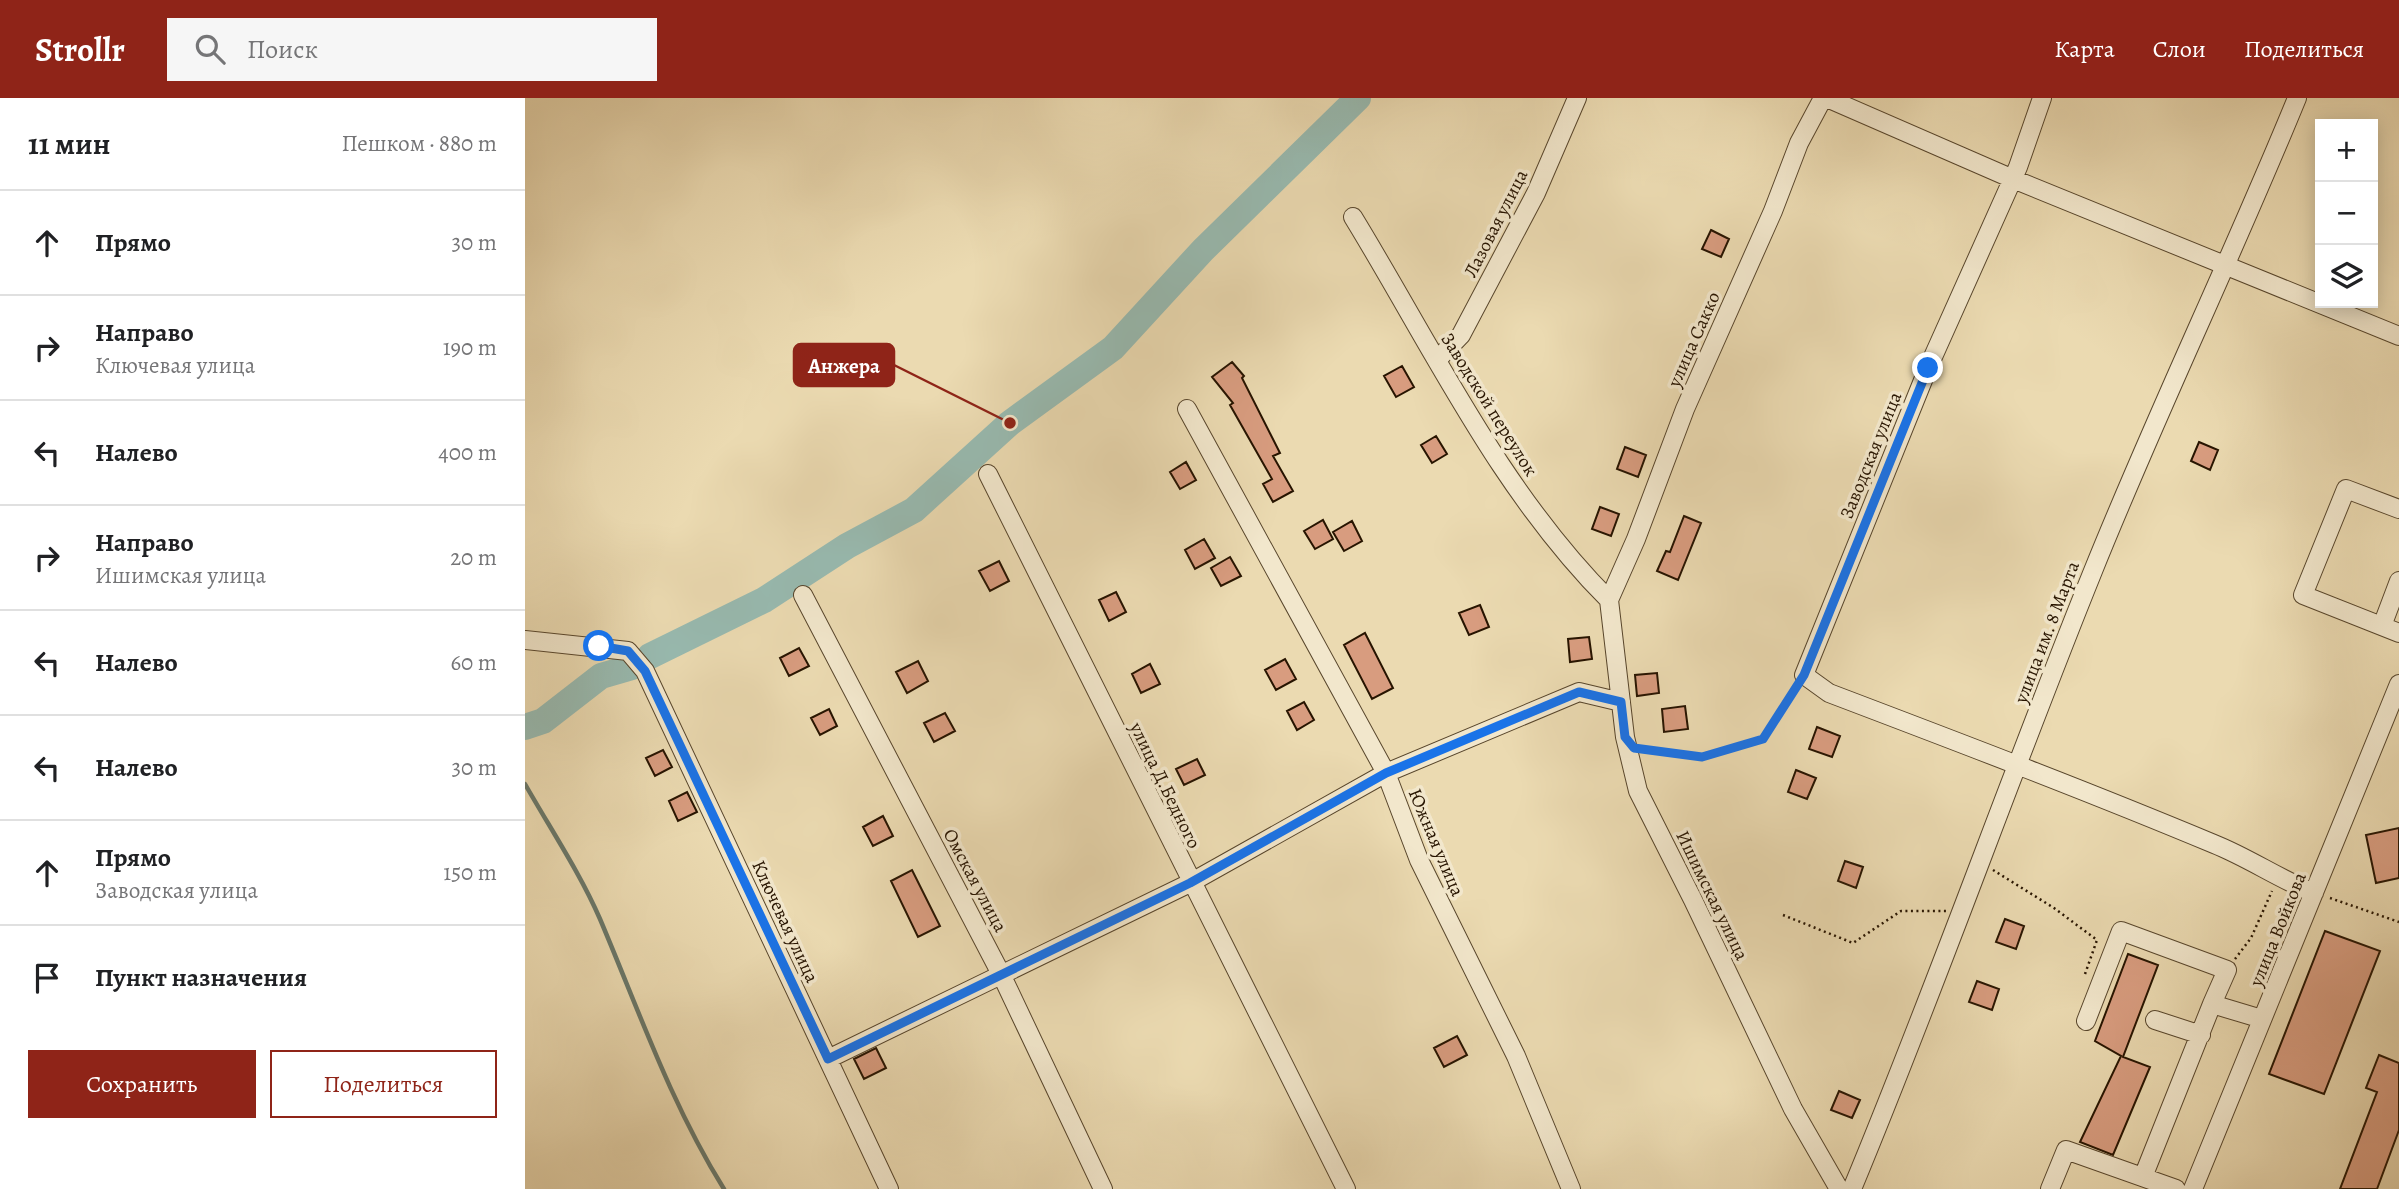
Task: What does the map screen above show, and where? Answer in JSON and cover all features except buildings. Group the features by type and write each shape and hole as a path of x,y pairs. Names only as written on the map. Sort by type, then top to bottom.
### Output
{"street":[{"name":"Лазовая улица","path":"1437,360 1461,335 1536,193 1577,98"},
{"path":"1825,98 2013,179 2399,336"},
{"name":"улица Сакко","path":"1609,600 1641,527 1685,409 1773,211 1799,143 1825,98"},
{"name":"Заводская улица","path":"1804,675 1928,368 2013,179 2042,98"},
{"name":"улица им. 8 Марта","path":"1852,1189 1907,1056 1979,861 2094,568 2227,266 2297,98"},
{"name":"Заводской переулок","path":"1353,217 1505,472 1569,560 1609,600"},
{"name":"Южная улица","path":"1187,408 1386,773 1419,860 1516,1056 1571,1189"},
{"name":"улица Д.Бедного","path":"988,474 1190,883 1346,1189"},
{"path":"2399,509 2346,489 2303,595 2399,633"},
{"path":"2382,626 2399,581"},
{"name":"Омская улица","path":"803,595 1001,974 1103,1189"},
{"name":"Ишимская улица","path":"1609,600 1625,737 1637,791 1693,900 1793,1109 1839,1189"},
{"name":"Ключевая улица","path":"525,640 628,651 645,671 889,1189"},
{"path":"1804,675 1829,693 2017,766 2048,775 2237,853 2278,879 2314,893"},
{"name":"улица Войкова","path":"2193,1189 2399,684"},
{"path":"828,1059 1190,883 1386,773 1579,692 1621,702"},
{"path":"2086,1021 2121,931 2227,970 2143,1177"},
{"path":"2212,1004 2262,1019"},
{"path":"2155,1020 2200,1035"},
{"path":"2050,1189 2066,1150 2176,1189"}],"path":[{"path":"1625,737 1634,748 1702,757 1763,739 1804,675"},
{"path":"1979,861 2054,908 2098,940 2084,978"},
{"path":"2227,970 2251,938 2278,879"},
{"path":"2314,893 2399,922"},
{"path":"1783,915 1853,943 1901,911 1960,912"}],"waterway":[{"path":"650,656 764,600 847,546 914,510 1010,423 1113,348 1203,250 1358,98"},
{"path":"525,727 543,721 601,676 632,667"},
{"path":"525,784 592,902 672,1090 724,1189"}],"place":[{"name":"Анжера","path":"1010,423"}],"route":[{"path":"599,646 628,651 645,671 828,1059 1190,883 1386,773 1579,692 1621,702 1625,737 1634,748 1702,757 1763,739 1804,675 1928,368"}]}
